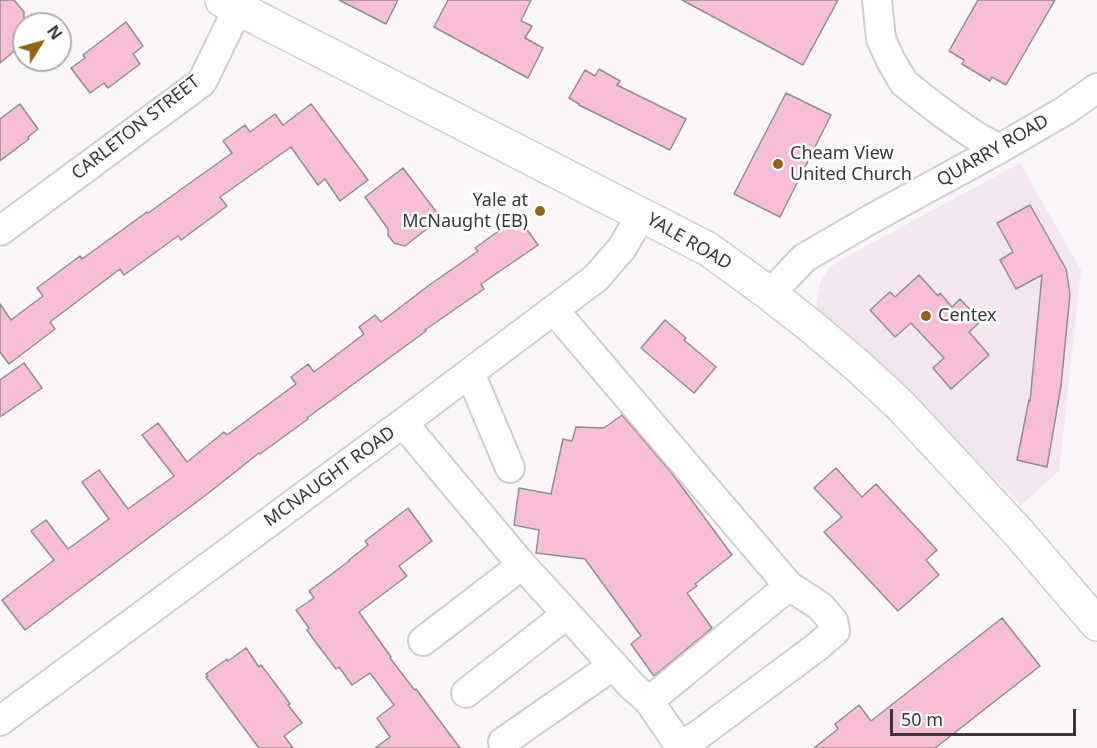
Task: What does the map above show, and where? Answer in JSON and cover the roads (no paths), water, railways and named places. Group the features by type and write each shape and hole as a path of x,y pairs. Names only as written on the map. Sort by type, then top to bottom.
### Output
{"main road":[{"name":"YALE ROAD","path":"234,3 708,249 770,294 859,367 901,406 1018,532 1097,624"}],"street":[{"path":"877,0 881,39 904,82 941,112 999,150"},
{"name":"CARLETON STREET","path":"0,231 202,82 234,3"},
{"name":"QUARRY ROAD","path":"770,294 804,258 999,150 1066,110 1097,88"},
{"name":"MCNAUGHT ROAD","path":"0,721 596,278 622,248 641,215"},
{"path":"402,423 522,565 632,686 649,701 675,739 684,744 818,646 835,631 833,621 820,606 789,586 554,310"},
{"path":"470,373 510,468"},
{"path":"423,640 522,565"},
{"path":"649,701 789,586"},
{"path":"466,693 567,614"},
{"path":"503,742 614,665"}],"place":[{"name":"Cheam View United Church","path":"778,164"},
{"name":"Yale at McNaught (EB)","path":"540,211"},
{"name":"Centex","path":"926,316"}]}
